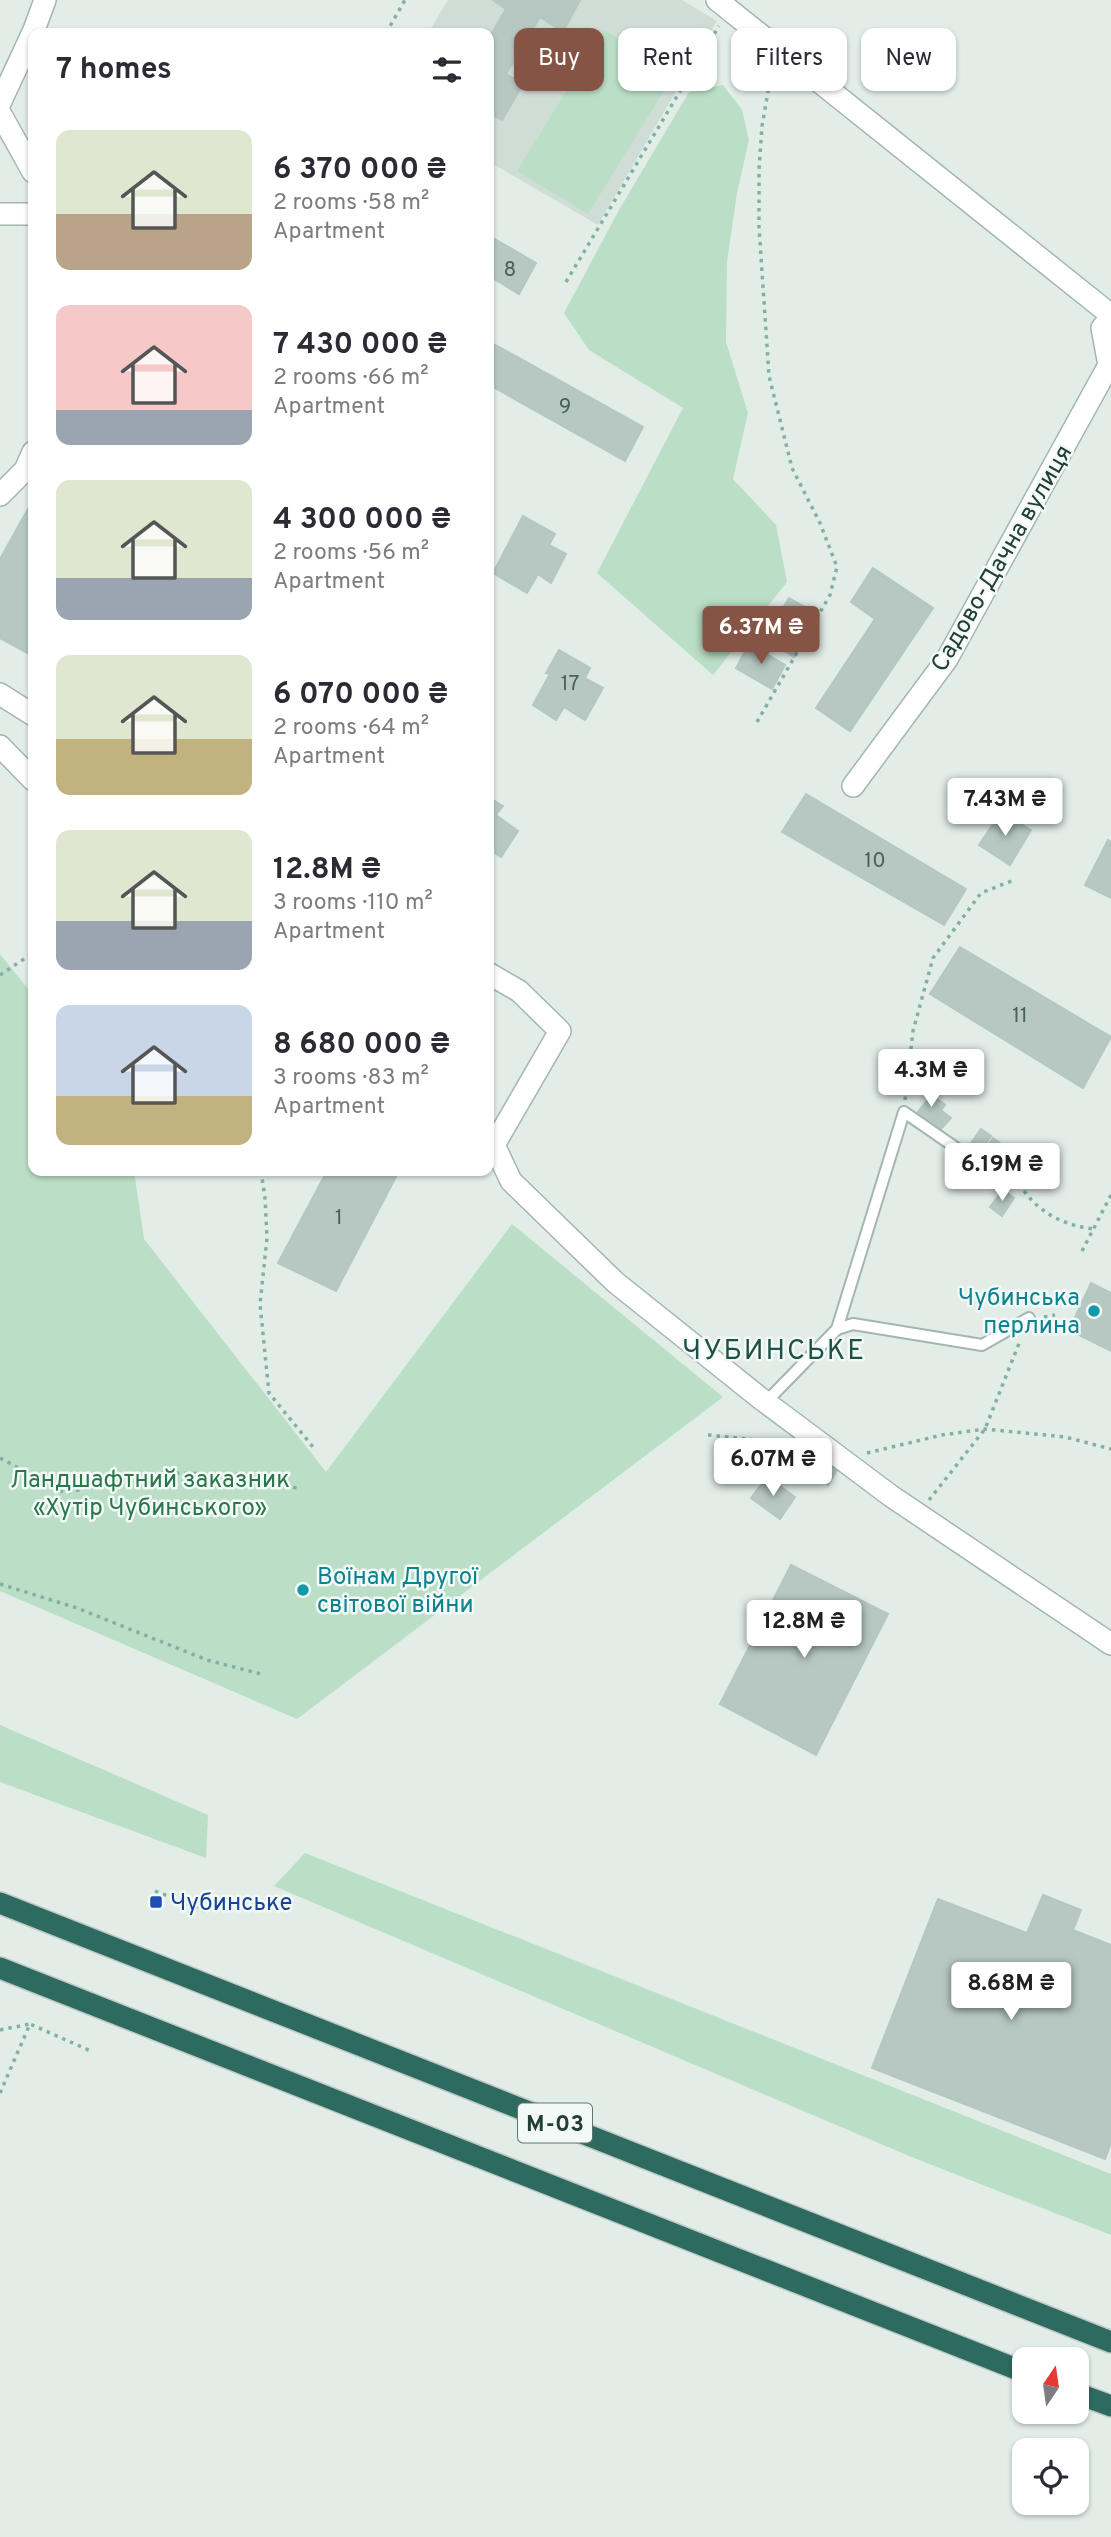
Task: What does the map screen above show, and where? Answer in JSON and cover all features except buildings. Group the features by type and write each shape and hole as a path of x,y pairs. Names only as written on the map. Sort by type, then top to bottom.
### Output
{"highway":[{"name":"М-03","path":"0,1903 1111,2342"},
{"name":"М-03","path":"0,1968 1012,2367"},
{"path":"1089,2398 1111,2406"}],"street":[{"path":"35,28 45,0"},
{"name":"Садово-Дачна вулиця","path":"723,5 752,28"},
{"path":"0,103 28,43"},
{"name":"Садово-Дачна вулиця","path":"831,91 1111,317 1102,328 1109,365 1090,400 947,659 853,786"},
{"path":"0,113 28,163"},
{"path":"0,214 28,214"},
{"path":"0,495 25,470 28,463"},
{"path":"0,694 28,712"},
{"path":"0,746 28,775"},
{"path":"494,976 519,991 561,1031 494,1145 511,1181 615,1282 766,1402 918,1515 1111,1644"}],"lane":[{"path":"766,1402 836,1329 904,1112 1001,1179 1017,1181"},
{"path":"836,1329 853,1324 982,1345 1029,1318"}],"path":[{"path":"389,28 405,0"},
{"path":"566,282 723,5"},
{"path":"757,722 830,595 837,567 820,523 792,468 769,376 761,264 759,169 767,91"},
{"path":"904,1112 913,1031 933,958 981,893 1014,880"},
{"path":"0,975 28,956"},
{"path":"262,1176 267,1238 260,1304 269,1393 313,1447"},
{"path":"1017,1181 1035,1206 1068,1225 1093,1229"},
{"path":"1082,1251 1111,1195"},
{"path":"918,1515 985,1429 1029,1318"},
{"path":"842,1459 942,1435 985,1429 1065,1437 1111,1448"},
{"path":"708,1435 786,1443"},
{"path":"0,1458 65,1493 153,1473 244,1475 300,1489"},
{"path":"0,1584 77,1608 208,1660 261,1674"},
{"path":"155,1891 205,1912"},
{"path":"0,2093 30,2024"},
{"path":"0,2030 30,2024 93,2052"}],"shaded area":[{"path":"448,0 682,0 717,21 713,28 618,28 618,91 676,91 598,225 494,164 494,28 431,28"}],"green space":[{"path":"604,30 618,38 618,91 664,91 588,214 517,171 566,91 604,91"},
{"path":"723,85 742,110 749,140 737,193 727,262 726,342 748,413 733,479 776,525 787,582 713,675 597,573 683,408 589,350 564,313 619,210 689,92 717,91 717,86"},
{"name":"Ландшафтний заказник «Хутір Чубинського»","path":"0,954 28,989 28,1176 135,1176 144,1239 326,1472 512,1224 723,1397 297,1719 0,1591"},
{"path":"0,1725 208,1815 206,1858 0,1782"},
{"path":"305,1853 1111,2174 1111,2235 914,2158 274,1886"}],"place":[{"name":"Чубинська перлина","path":"1094,1311"},
{"name":"Воїнам Другої світової війни","path":"303,1590"},
{"name":"Чубинське","path":"156,1902"}],"district":[{"name":"ЧУБИНСЬКЕ","path":"774,1349"}]}
